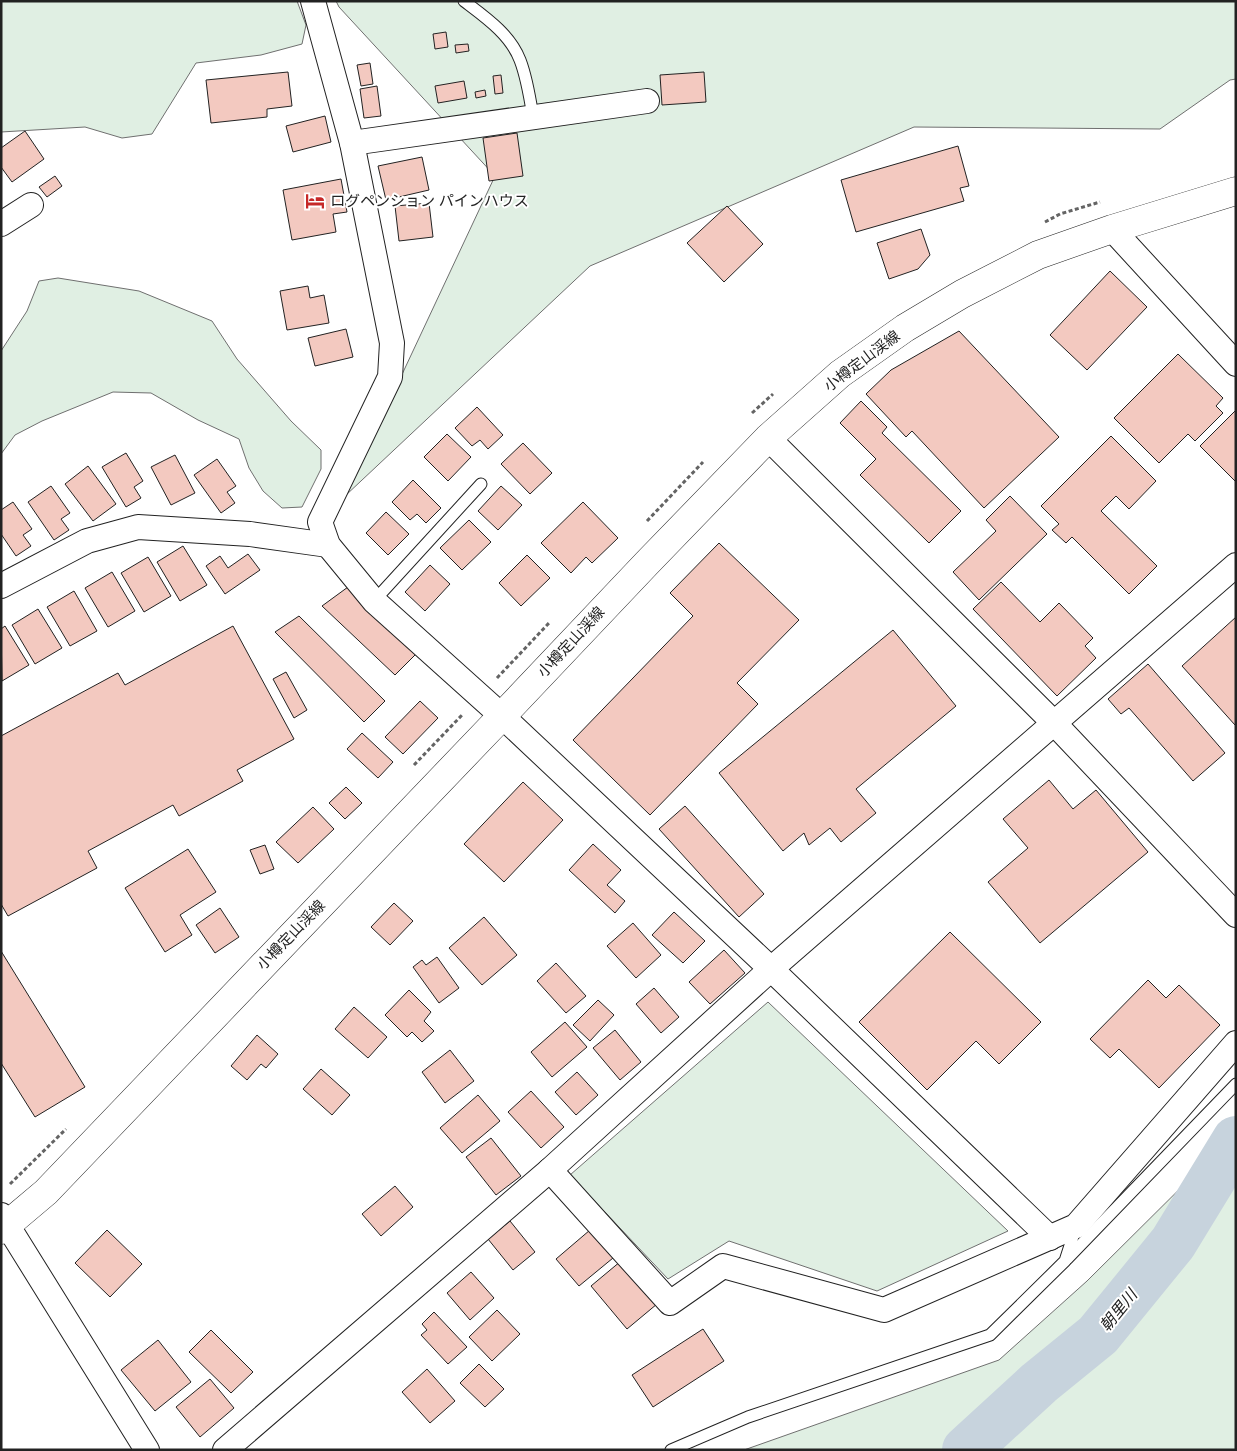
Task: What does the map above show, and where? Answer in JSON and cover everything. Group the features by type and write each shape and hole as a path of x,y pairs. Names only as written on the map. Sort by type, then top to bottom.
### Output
{"main road":[{"name":"小樽定山渓線","path":"3,1223 46,1192 768,438 840,374 905,328 962,294 1038,255 1112,229 1236,191"}],"street":[{"path":"313,1 352,143 392,343 390,377 320,522 328,545 374,601 502,716 771,969 1050,1238"},
{"path":"352,143 647,101"},
{"path":"1,224 31,205"},
{"path":"1112,229 1236,364"},
{"path":"768,438 1055,724 1236,915"},
{"path":"1,586 87,541 138,527 250,534 328,545"},
{"path":"225,1450 550,1170 771,969 1236,565"},
{"path":"550,1170 670,1303 723,1266 884,1310 1076,1226 1236,1043"},
{"path":"3,1223 147,1450"}],"lane":[{"path":"464,1 489,20 507,39 519,58 528,86 533,117"},
{"path":"374,601 481,484"},
{"path":"671,1450 748,1417 990,1335 1236,1084"},
{"path":"1065,1260 1076,1226"}],"green space":[{"path":"1,1 297,1 306,25 302,44 261,55 196,63 152,134 122,138 85,127 1,132"},
{"path":"336,1 1236,1 1236,79 1230,80 1160,129 914,127 590,266 345,496 495,176 339,7"},
{"path":"58,278 139,291 212,321 237,359 291,421 321,450 321,469 302,507 282,508 263,491 249,468 239,439 198,420 151,393 113,392 42,421 15,435 1,454 1,351 27,311 39,281"},
{"path":"768,1002 1008,1231 877,1291 729,1241 668,1279 570,1175"},
{"path":"1236,1133 1236,1450 744,1450 999,1360 1087,1281"}],"building":[{"path":"446,32 448,47 435,49 433,34"},
{"path":"468,44 469,51 456,53 455,45"},
{"path":"370,63 373,84 361,86 357,65"},
{"path":"288,72 292,106 267,109 267,117 211,123 206,80"},
{"path":"704,72 706,102 662,105 660,75"},
{"path":"501,75 503,93 495,94 493,76"},
{"path":"464,81 467,98 438,103 435,86"},
{"path":"377,86 381,116 364,118 360,89"},
{"path":"485,90 486,96 476,98 475,92"},
{"path":"325,116 331,142 293,152 286,126"},
{"path":"25,131 44,159 12,182 1,167 1,148"},
{"path":"517,133 523,176 489,181 483,138"},
{"path":"958,146 969,186 960,188 964,201 856,232 841,180"},
{"path":"422,157 429,190 386,200 378,166"},
{"path":"55,176 62,186 47,197 39,187"},
{"name":"ログペンション パインハウス","path":"341,179 347,212 333,214 336,232 292,240 283,190"},
{"path":"429,203 433,237 399,241 395,206"},
{"path":"727,206 763,244 724,282 687,243"},
{"path":"921,229 930,255 918,269 889,279 877,243"},
{"path":"1110,271 1147,307 1087,370 1050,335"},
{"path":"308,286 310,298 324,295 329,323 287,330 280,291"},
{"path":"346,329 353,357 315,366 308,338"},
{"path":"959,331 1059,437 984,508 912,431 906,437 866,394 891,370"},
{"path":"1178,354 1223,398 1216,406 1223,413 1195,441 1188,434 1159,463 1114,418"},
{"path":"861,401 887,427 882,433 961,511 929,543 860,475 876,459 840,423"},
{"path":"477,407 503,435 488,449 480,440 472,446 455,428"},
{"path":"1236,410 1236,482 1200,446"},
{"path":"447,434 471,457 448,481 424,457"},
{"path":"1111,436 1156,481 1129,509 1116,496 1101,511 1157,566 1129,594 1072,537 1066,543 1052,530 1059,524 1041,506"},
{"path":"523,443 552,473 530,494 501,464"},
{"path":"126,453 143,481 134,487 141,498 126,507 102,467"},
{"path":"175,455 195,493 171,505 151,467"},
{"path":"217,459 236,486 227,492 235,503 221,513 194,475"},
{"path":"88,466 116,504 93,521 65,484"},
{"path":"413,480 441,508 426,523 417,514 410,520 392,502"},
{"path":"51,486 70,513 61,519 69,530 54,540 28,502"},
{"path":"501,486 522,505 498,530 478,511"},
{"path":"1010,496 1047,534 979,600 953,572 996,531 986,520"},
{"path":"13,502 32,529 23,535 31,546 16,556 1,534 1,510"},
{"path":"583,502 618,538 592,563 586,557 571,573 541,543"},
{"path":"386,512 409,534 388,555 366,533"},
{"path":"469,520 491,542 462,570 440,548"},
{"path":"719,543 799,620 737,683 758,704 650,815 573,740 693,616 670,593"},
{"path":"183,546 207,585 180,601 157,562"},
{"path":"248,554 260,570 225,594 206,566 220,556 228,568"},
{"path":"527,555 550,578 521,606 499,583"},
{"path":"148,557 171,596 144,612 121,573"},
{"path":"430,565 450,584 425,611 405,592"},
{"path":"112,572 135,611 108,627 85,588"},
{"path":"1001,582 1040,622 1059,603 1093,638 1085,646 1096,658 1057,696 973,609"},
{"path":"348,587 416,654 395,675 322,606"},
{"path":"74,591 97,631 70,646 47,607"},
{"path":"38,609 62,648 35,664 12,625"},
{"path":"299,616 385,701 364,722 275,632"},
{"path":"1236,617 1236,724 1235,725 1182,666"},
{"path":"5,626 29,665 2,681 1,629"},
{"path":"233,626 294,739 237,770 243,781 179,816 173,805 88,851 97,868 8,916 1,904 1,736 118,673 125,685"},
{"path":"893,630 956,706 856,789 876,813 841,842 830,828 809,845 804,833 783,851 719,773"},
{"path":"1148,664 1225,753 1193,781 1129,708 1121,714 1108,699"},
{"path":"286,672 307,710 294,718 273,679"},
{"path":"420,701 438,718 403,754 385,737"},
{"path":"362,733 393,762 378,778 347,749"},
{"path":"1049,780 1073,809 1096,790 1148,852 1040,943 988,882 1028,848 1003,819"},
{"path":"523,782 563,820 504,882 464,844"},
{"path":"346,787 362,803 345,819 329,803"},
{"path":"685,806 764,894 739,917 659,829"},
{"path":"313,807 334,829 298,863 276,842"},
{"path":"593,844 621,870 607,885 625,901 615,913 569,870"},
{"path":"265,845 274,869 260,874 250,850"},
{"path":"188,849 216,892 180,915 192,935 165,952 125,888"},
{"path":"394,903 413,921 390,945 371,927"},
{"path":"220,908 239,937 215,953 196,925"},
{"path":"674,912 705,941 683,963 652,935"},
{"path":"484,917 517,955 482,985 449,948"},
{"path":"633,923 661,955 636,978 607,946"},
{"path":"950,932 1041,1022 999,1064 976,1041 927,1090 859,1022"},
{"path":"724,950 745,973 710,1004 689,982"},
{"path":"1,951 85,1087 35,1117 1,1063"},
{"path":"437,957 459,988 439,1003 413,967 422,960 426,965"},
{"path":"556,963 586,996 566,1013 537,981"},
{"path":"1148,980 1166,998 1179,985 1220,1025 1159,1088 1119,1049 1110,1058 1090,1039"},
{"path":"654,988 679,1017 661,1033 636,1004"},
{"path":"409,990 431,1012 424,1021 434,1031 422,1042 412,1032 407,1037 385,1015"},
{"path":"598,1000 614,1015 590,1041 573,1025"},
{"path":"354,1007 387,1037 368,1058 335,1029"},
{"path":"565,1022 587,1047 552,1077 531,1052"},
{"path":"615,1030 641,1062 620,1080 593,1048"},
{"path":"257,1035 278,1054 266,1068 261,1064 247,1080 231,1066"},
{"path":"450,1050 474,1081 445,1103 422,1072"},
{"path":"321,1069 350,1095 332,1115 303,1089"},
{"path":"577,1072 598,1095 576,1115 555,1092"},
{"path":"531,1091 564,1127 541,1148 508,1112"},
{"path":"478,1095 500,1121 462,1153 440,1128"},
{"path":"491,1138 521,1176 496,1195 466,1157"},
{"path":"395,1186 413,1207 381,1236 362,1214"},
{"path":"510,1221 535,1252 513,1270 488,1239"},
{"path":"107,1230 142,1264 110,1297 75,1263"},
{"path":"590,1230 613,1258 579,1286 556,1259"},
{"path":"621,1261 657,1304 627,1329 591,1286"},
{"path":"471,1272 494,1298 470,1320 447,1293"},
{"path":"497,1310 520,1334 492,1361 469,1337"},
{"path":"434,1312 467,1347 448,1364 421,1335 427,1330 422,1324"},
{"path":"703,1329 724,1361 653,1407 632,1375"},
{"path":"211,1330 253,1372 231,1393 189,1352"},
{"path":"158,1340 191,1382 155,1411 121,1370"},
{"path":"479,1364 504,1389 485,1407 460,1383"},
{"path":"427,1369 455,1401 430,1423 402,1392"},
{"path":"210,1379 234,1408 200,1437 176,1407"}],"waterway":[{"name":"朝里川","path":"966,1450 1039,1383 1098,1335 1173,1243 1236,1140"}],"place":[{"name":"ログペンション パインハウス","path":"315,201"}]}
